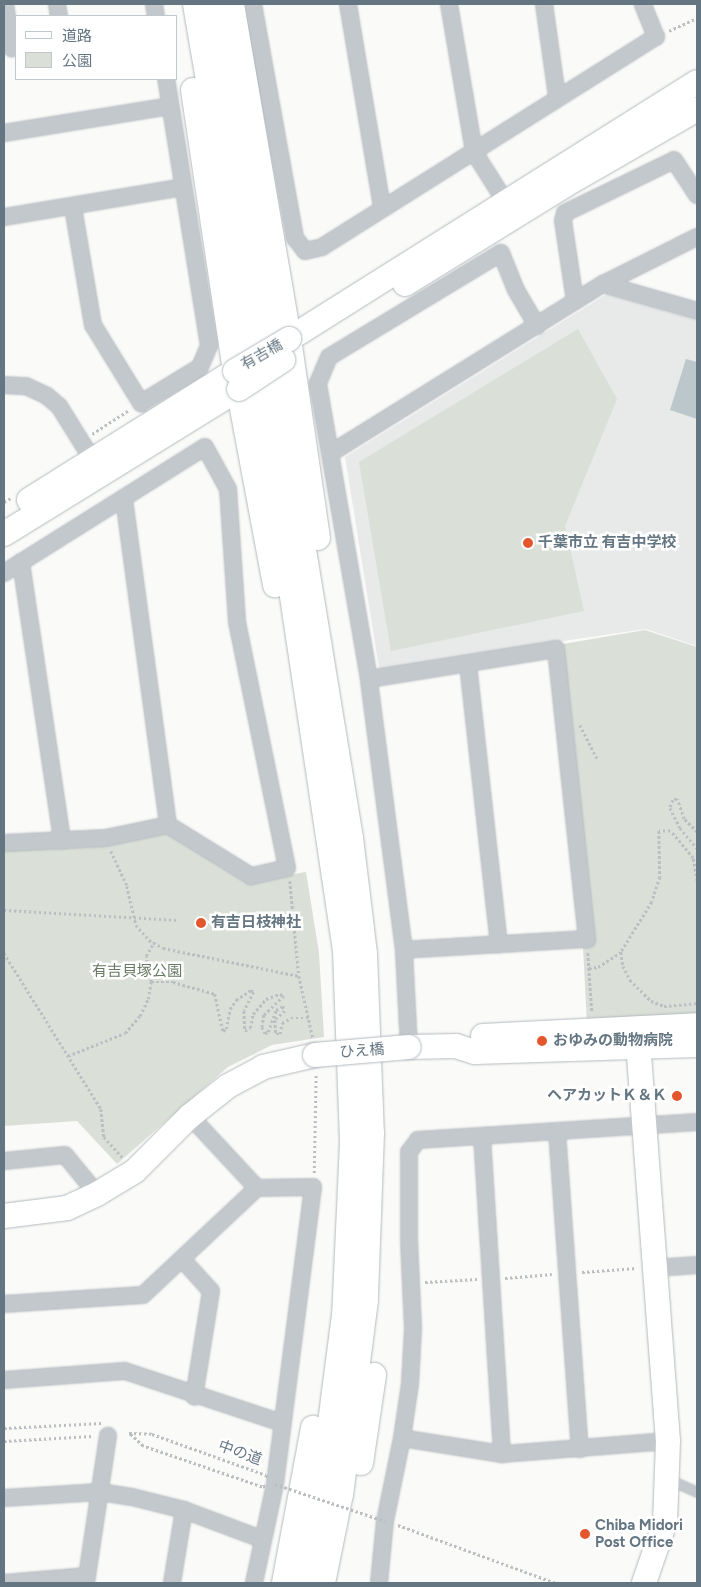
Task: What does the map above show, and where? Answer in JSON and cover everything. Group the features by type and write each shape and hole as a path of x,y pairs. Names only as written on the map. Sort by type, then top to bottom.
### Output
{"street":[{"path":"5,4 11,48"},
{"path":"180,4 237,380 304,743 327,815"},
{"path":"195,4 262,396 327,815 344,942 349,1020 352,1142 349,1233 344,1315 321,1491 305,1583"},
{"path":"215,4 351,838 370,1032 372,1133 366,1300 341,1494 323,1583"},
{"path":"232,4 290,347 355,786 356,815 351,838"},
{"path":"253,4 295,238 305,251 322,247 656,37 643,4"},
{"path":"348,4 382,208"},
{"path":"449,4 474,152 505,201"},
{"path":"544,4 557,98"},
{"path":"73,207 93,326 141,403 200,367 209,346 166,80"},
{"path":"290,347 505,201 697,82"},
{"path":"4,133 170,106"},
{"path":"290,347 565,184 697,109"},
{"path":"575,301 563,221 565,213 674,160 697,195"},
{"path":"4,218 183,187"},
{"path":"331,453 602,284 697,237"},
{"path":"409,1047 404,950 369,679 318,383 329,356 501,253 516,290 537,326"},
{"path":"602,284 697,311"},
{"name":"有吉橋","path":"237,380 290,347"},
{"path":"4,516 89,448 237,380"},
{"path":"4,534 237,380"},
{"path":"4,385 26,386 47,396 59,406 89,448"},
{"path":"4,573 204,447 228,489 237,622 287,868 251,876 168,825 105,838 4,843"},
{"path":"124,499 168,825"},
{"path":"21,562 62,841"},
{"path":"369,679 556,649 587,939 404,950"},
{"path":"468,664 499,944"},
{"path":"456,1046 475,1052 638,1038 697,1024"},
{"path":"456,1046 475,1036 593,1031 697,1045"},
{"path":"638,1038 645,1124 647,1268 668,1441 668,1479 664,1522 644,1583"},
{"name":"ひえ橋","path":"4,1216 67,1208 97,1194 135,1170 190,1116 245,1076 284,1061 315,1054 409,1047 456,1046"},
{"path":"190,1116 257,1188"},
{"path":"379,1583 385,1521 402,1438 410,1384 414,1328 408,1239 409,1152 412,1144 418,1140 697,1122"},
{"path":"557,1131 580,1449"},
{"path":"482,1136 502,1454"},
{"path":"4,1161 65,1155 97,1194"},
{"path":"4,1304 143,1295 257,1188 313,1187 275,1484 261,1540 254,1583"},
{"path":"284,1583 305,1485 339,1261 349,1233"},
{"path":"182,1258 211,1291 194,1397"},
{"path":"647,1268 697,1265"},
{"path":"340,1583 376,1363 375,1335 366,1300"},
{"path":"4,1380 125,1371 194,1397 282,1423"},
{"path":"4,1583 86,1580 100,1492 114,1430"},
{"path":"402,1438 502,1454 668,1441"},
{"path":"4,1498 100,1492 184,1510 261,1540"},
{"path":"172,1583 184,1510"}],"lane":[{"path":"668,1479 697,1492"}],"path":[{"path":"656,37 697,18"},
{"path":"89,448 141,403"},
{"path":"697,832 684,819 676,799 673,800 670,808 680,828 697,848"},
{"path":"589,968 598,967 621,952 652,902 660,877 660,832 670,831 693,858 697,882"},
{"path":"105,838 127,886 134,918 154,942 163,948 299,976"},
{"path":"287,868 293,894 299,976 315,1054 317,1120 313,1187"},
{"path":"4,910 178,920"},
{"path":"587,939 593,1031"},
{"path":"68,1056 125,1033 140,1016 148,998 151,982 146,956 154,942"},
{"path":"621,952 623,966 630,980 651,1001 664,1006 697,1003"},
{"path":"4,953 101,1109 104,1137 135,1170"},
{"path":"151,982 173,982 215,994 223,1031 226,1029 230,1009 236,1000 251,990 254,992 244,1011 245,1031 250,1028 253,1014 266,1000 280,994 284,996 264,1015 262,1027 264,1033 268,1032 276,1010 283,1006 286,1011 275,1020 276,1034 280,1034 282,1023 291,1018 308,1018"},
{"path":"411,1283 647,1268"},
{"name":"中の道","path":"4,1428 90,1421 114,1430 152,1434 266,1475 275,1484"},
{"name":"中の道","path":"4,1441 114,1430 129,1433 143,1446 262,1487 275,1484"},
{"path":"275,1484 385,1521 556,1583"}],"shaded area":[{"name":"千葉市立 有吉中学校","path":"607,294 697,321 697,646 646,629 563,641 380,674 345,457"},
{"path":"686,359 697,362 697,419 670,410"}],"green space":[{"path":"578,329 617,399 565,526 584,611 391,651 359,462"},
{"path":"645,630 697,647 697,1019 587,1025 583,947 590,946 563,644"},
{"name":"有吉貝塚公園","path":"172,830 249,882 306,872 319,953 324,1037 272,1045 228,1067 117,1164 77,1121 4,1126 4,850 94,847"}],"place":[{"name":"千葉市立 有吉中学校","path":"528,543"},
{"name":"有吉日枝神社","path":"201,923"},
{"name":"おゆみの動物病院","path":"542,1041"},
{"name":"ヘアカットＫ＆Ｋ","path":"677,1096"},
{"name":"Chiba Midori Post Office","path":"585,1534"}]}
